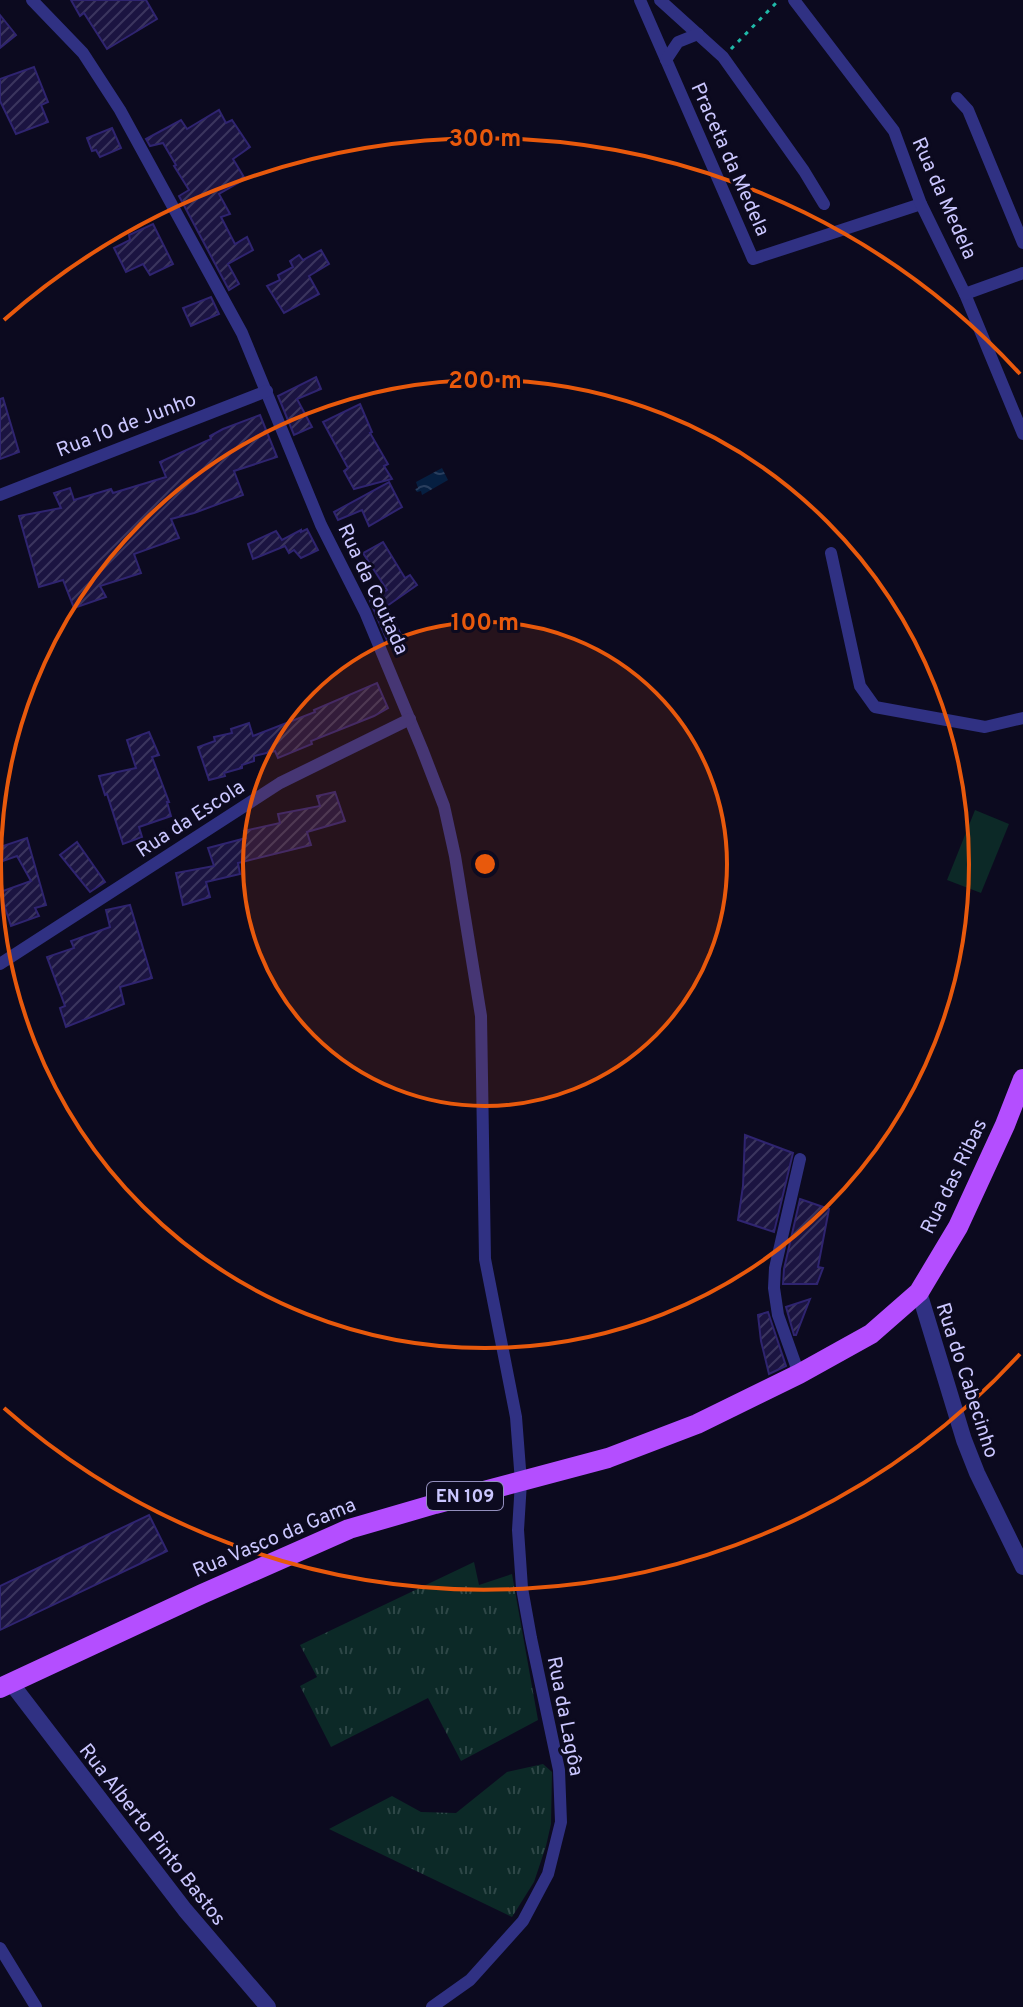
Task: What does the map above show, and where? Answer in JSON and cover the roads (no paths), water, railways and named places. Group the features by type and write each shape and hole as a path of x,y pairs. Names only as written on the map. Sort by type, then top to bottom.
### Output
{"main road":[{"name":"Rua das Ribas","path":"919,1292 958,1227 1023,1079"},
{"name":"Rua Vasco da Gama","path":"5,1685 349,1529 608,1458 697,1424 799,1374 871,1334 919,1292"}],"street":[{"name":"Rua da Coutada","path":"32,0 83,53 120,110 242,333 321,525 365,612 444,806 481,1016 485,1259"},
{"name":"Praceta da Medela","path":"640,0 753,259 921,204"},
{"name":"Praceta da Medela","path":"660,0 723,57 824,204"},
{"name":"Rua da Medela","path":"794,0 894,131 921,204 965,294 1023,434"},
{"path":"666,60 678,42 698,34"},
{"path":"957,98 968,110 1023,243"},
{"path":"965,294 1023,273"},
{"name":"Rua 10 de Junho","path":"0,495 267,391"},
{"path":"831,553 860,686 875,707 985,727 1023,718"},
{"name":"Rua da Escola","path":"0,964 280,783 410,719"},
{"path":"799,1374 778,1315 774,1288 775,1268 800,1159"},
{"name":"Rua da Lagôa","path":"432,2007 470,1980 523,1921 548,1874 561,1822 559,1770 522,1588 518,1530 521,1482 516,1417 485,1259"},
{"name":"Rua do Cabecinho","path":"919,1292 964,1440 1023,1567"},
{"name":"Rua Alberto Pinto Bastos","path":"5,1685 185,1910 268,2007"},
{"path":"0,1948 36,2007"}],"water":[{"path":"442,468 448,480 422,495 421,491 417,492 416,482"}]}
